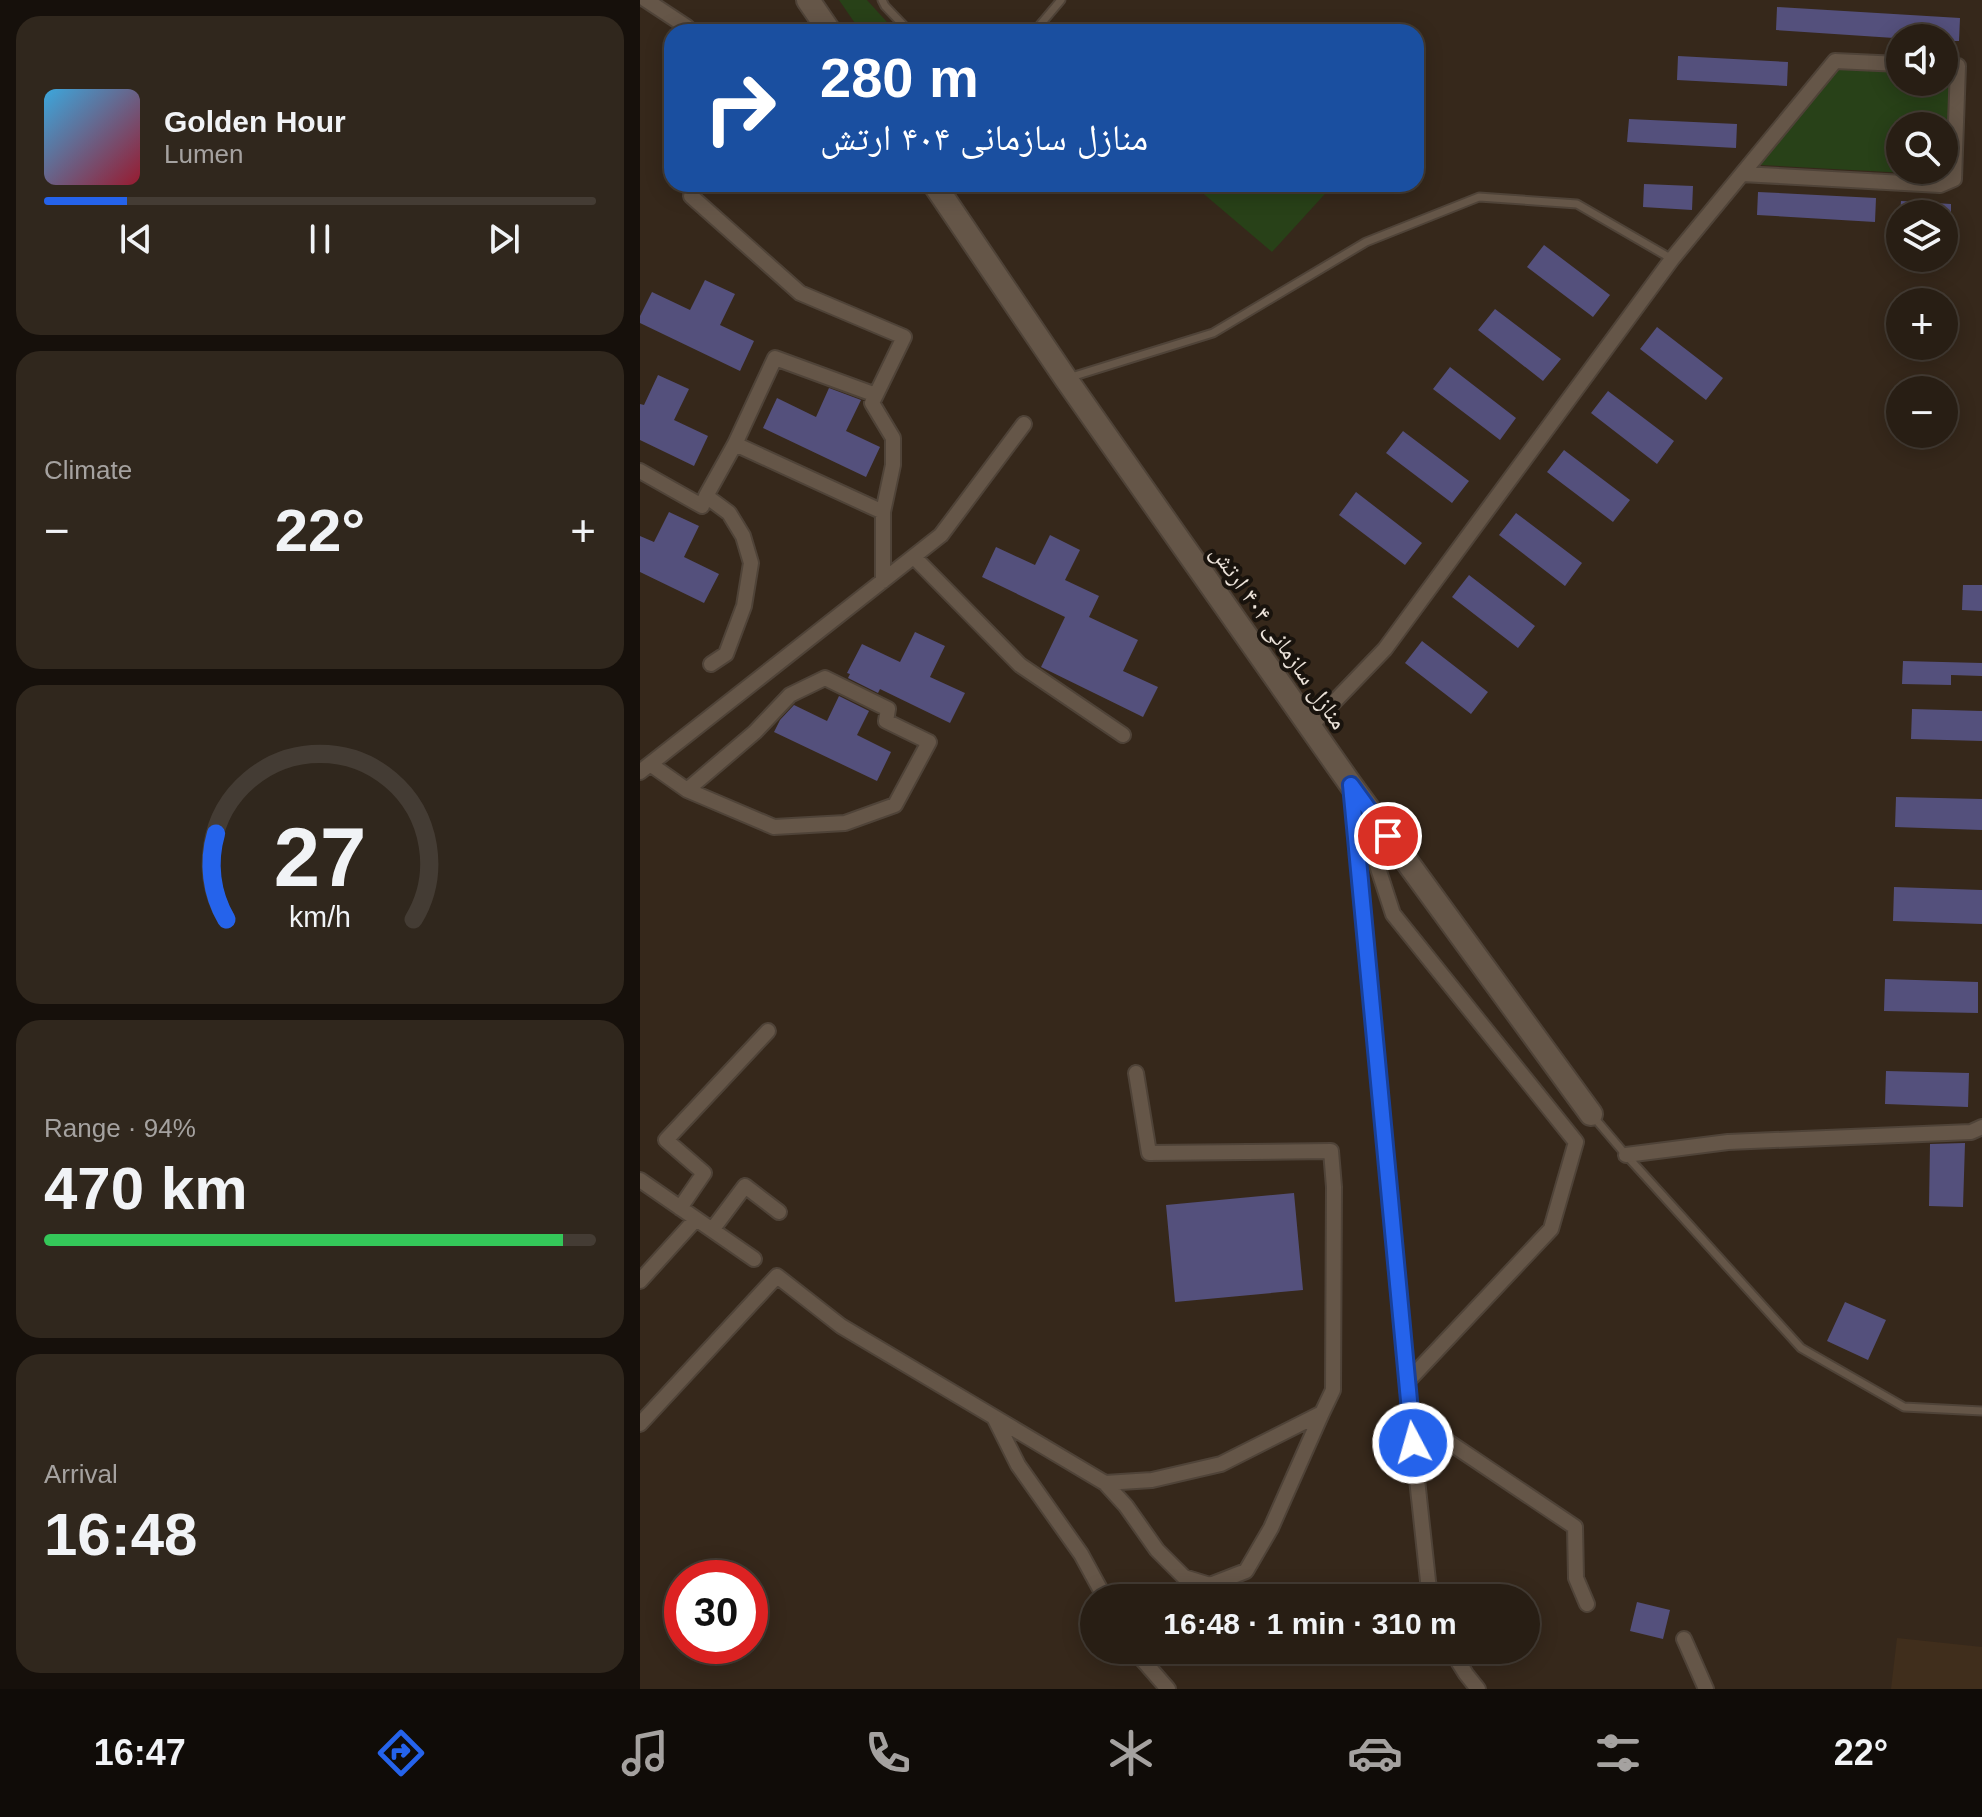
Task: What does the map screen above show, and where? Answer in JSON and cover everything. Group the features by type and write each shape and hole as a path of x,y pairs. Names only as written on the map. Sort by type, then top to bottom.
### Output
{"street":[{"path":"646,0 682,24"},
{"path":"808,0 824,24"},
{"path":"1310,727 1385,649 1672,259 1835,61 1886,63"},
{"path":"1742,174 1940,185 1954,179 1957,96"},
{"name":"منازل سازمانی ۴۰۴ ارتش","path":"939,192 1066,379 1310,727 1591,1114"},
{"path":"691,196 800,293 904,337 872,403 893,438 893,465 883,512 883,581"},
{"path":"640,471 702,506 775,358 876,395"},
{"path":"687,790 755,732 790,695 825,678 888,709 886,721 929,742 895,805 845,823 774,827 687,790 645,768 941,535 1024,424"},
{"path":"735,444 883,512"},
{"path":"706,496 729,513 743,536 751,563 744,606 726,654 711,664"},
{"path":"914,557 1020,665 1123,735"},
{"path":"1351,785 1393,914 1576,1142 1551,1229 1407,1382"},
{"path":"1351,785 1429,1584"},
{"path":"680,1208 704,1173 666,1140 768,1031"},
{"path":"640,1424 777,1276 841,1326 1105,1483 1126,1506 1157,1550 1184,1577 1210,1585 1246,1571 1271,1528 1333,1390 1334,1187 1331,1151 1149,1153 1136,1073"},
{"path":"1626,1155 1728,1142 1971,1132 1982,1127"},
{"path":"642,1186 754,1259"},
{"path":"712,1230 745,1186 779,1212"},
{"path":"640,1281 696,1219"},
{"path":"1105,1483 1152,1480 1221,1464 1322,1413"},
{"path":"1410,1416 1575,1527 1576,1578 1587,1604"},
{"path":"994,1418 1018,1465 1081,1554 1097,1584"},
{"path":"1684,1639 1706,1689"},
{"path":"1146,1664 1168,1689"},
{"path":"1460,1664 1478,1689"}],"lane":[{"path":"882,0 902,24"},
{"path":"1041,24 1061,0"},
{"path":"1066,379 1213,333 1366,242 1479,197 1577,204 1672,259"},
{"path":"1591,1114 1801,1348 1904,1407 1982,1411"}],"shaded area":[{"path":"1897,1638 1982,1647 1982,1689 1891,1689"}],"green space":[{"path":"839,0 867,0 889,24 856,24"},
{"path":"1837,68 1886,70 1886,96 1949,96 1948,112 1886,112 1886,172 1760,165"},
{"path":"1201,192 1327,192 1272,252"}],"building":[{"path":"1777,7 1960,18 1959,41 1958,24 1886,24 1886,37 1776,30"},
{"path":"1678,56 1788,62 1787,86 1677,80"},
{"path":"1629,119 1737,124 1736,148 1627,142"},
{"path":"1644,184 1693,186 1692,210 1643,207"},
{"path":"1758,192 1876,198 1875,222 1757,215"},
{"path":"1544,245 1610,295 1593,317 1527,267"},
{"path":"705,280 735,294 720,325 754,341 740,371 640,323 640,316 652,292 690,310"},
{"path":"1495,309 1561,359 1543,381 1478,330"},
{"path":"1657,327 1723,378 1706,400 1640,349"},
{"path":"1450,367 1516,418 1500,440 1433,389"},
{"path":"658,375 689,389 674,420 708,436 694,466 640,440 640,404 644,405"},
{"path":"829,388 861,400 846,431 880,447 866,477 763,428 777,398 816,417"},
{"path":"1608,391 1674,441 1657,464 1591,413"},
{"path":"1403,431 1469,481 1452,503 1386,453"},
{"path":"1564,450 1630,500 1613,522 1547,472"},
{"path":"1356,492 1422,543 1405,565 1339,515"},
{"path":"669,512 699,526 684,557 719,574 704,603 640,572 640,536 654,542"},
{"path":"1516,513 1582,563 1565,586 1499,535"},
{"path":"1050,535 1080,550 1065,580 1099,596 1089,617 1138,640 1123,671 1158,687 1143,717 1041,667 1065,617 982,577 996,547 1035,565"},
{"path":"1469,575 1535,626 1518,648 1452,597"},
{"path":"1963,585 1982,585 1982,611 1962,610"},
{"path":"915,632 945,646 930,677 965,693 950,723 880,689 878,693 848,678 850,674 847,673 862,644 900,662"},
{"path":"1422,641 1488,692 1471,714 1405,663"},
{"path":"1903,661 1982,663 1982,676 1951,675 1951,685 1902,684"},
{"path":"839,696 869,711 857,735 891,752 877,781 774,732 794,705 827,721"},
{"path":"1912,709 1982,711 1982,741 1911,739"},
{"path":"1896,797 1982,799 1982,830 1895,827"},
{"path":"1894,887 1982,890 1982,924 1893,921"},
{"path":"1885,979 1978,982 1978,1013 1884,1011"},
{"path":"1886,1071 1969,1073 1968,1107 1885,1104"},
{"path":"1965,1143 1963,1207 1929,1206 1930,1144"},
{"path":"1294,1193 1303,1290 1175,1302 1166,1205"},
{"path":"1845,1302 1886,1320 1868,1360 1827,1341"},
{"path":"1637,1602 1670,1610 1663,1639 1630,1631"}],"route":[{"path":"1388,836 1351,785 1413,1443"}]}
